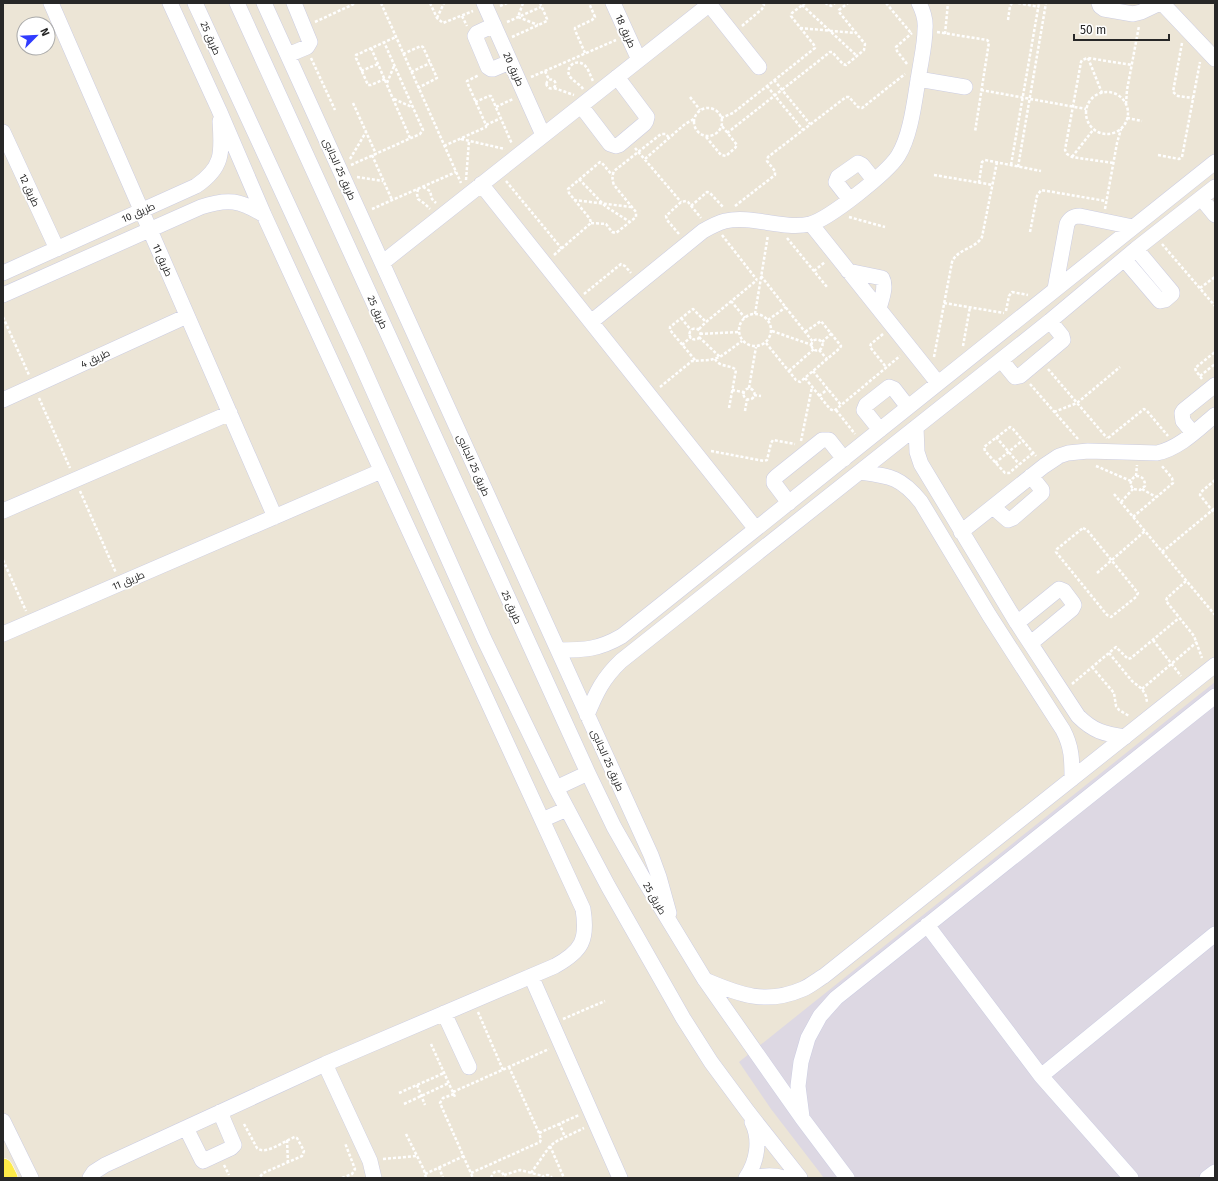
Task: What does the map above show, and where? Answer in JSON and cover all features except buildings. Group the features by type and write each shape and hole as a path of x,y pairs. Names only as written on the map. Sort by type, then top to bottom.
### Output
{"main road":[{"path":"3,1168 8,1178"}],"street":[{"name":"طريق 11","path":"51,3 275,517"},
{"path":"90,1178 94,1172 105,1165 220,1112 325,1064 571,958 582,944 586,926 583,909 264,215 219,110 170,3"},
{"name":"طريق 25","path":"195,3 356,354 484,639 556,788 608,886 683,1018 711,1062 800,1178"},
{"name":"طريق 25","path":"237,3 588,774 622,840 673,930 705,980 802,1118 847,1178"},
{"path":"288,55 306,47 310,42 294,3"},
{"name":"طريق 18","path":"613,3 639,60"},
{"path":"591,322 687,244 711,226 730,216 797,226 811,224 823,219 850,200 887,169 897,156 905,141 918,79 923,12 919,3"},
{"path":"1099,3 1104,9 1133,14 1161,3 1215,59"},
{"name":"طريق 25 الجانبى","path":"267,4 288,55 342,171 382,263 655,866 663,888 673,930"},
{"name":"طريق 20","path":"485,4 543,135"},
{"path":"382,263 466,194 498,171 516,153 543,135 710,4 760,67"},
{"path":"495,26 477,33 475,36 489,68 493,69 510,62"},
{"path":"589,99 613,146 619,145 644,124 647,117 616,77"},
{"path":"918,79 965,87"},
{"name":"طريق 10","path":"3,274 196,186 207,178 216,168 221,155 219,110"},
{"name":"طريق 12","path":"3,132 57,249"},
{"path":"558,650 595,648 609,644 622,636 908,407 934,379 959,367 1215,162"},
{"path":"850,200 836,182 838,177 858,163 862,165 874,180"},
{"path":"481,184 756,529"},
{"path":"587,715 597,690 621,662 1050,321 1154,234 1215,187"},
{"path":"1201,198 1215,215"},
{"path":"3,295 201,207 217,202 234,202 250,206 264,215"},
{"path":"1050,294 1067,224 1070,219 1074,216 1080,216 1133,227"},
{"path":"811,224 934,379"},
{"path":"1124,259 1160,301 1165,300 1172,294 1172,292 1136,249"},
{"path":"848,271 882,278 884,286 879,309"},
{"name":"طريق 4","path":"3,400 187,316"},
{"path":"1001,360 1015,377 1018,378 1063,340 1062,336 1050,321"},
{"path":"333,366 356,354"},
{"path":"411,385 433,375"},
{"path":"880,430 864,410 866,405 887,388 892,387 908,407"},
{"path":"1193,433 1183,421 1182,414 1184,410 1213,387"},
{"path":"3,511 230,413"},
{"path":"961,532 1044,466 1068,453 1088,451 1164,451 1176,446 1215,415"},
{"path":"916,427 917,452 921,464 1017,623 1078,716 1087,725 1098,731 1125,737"},
{"path":"789,503 776,487 774,479 803,455 822,440 825,440 832,443 844,459"},
{"name":"طريق 11","path":"3,634 381,471"},
{"path":"860,472 884,475 898,480 911,489 921,502 989,615 1069,741 1072,753 1072,779"},
{"path":"993,507 1008,520 1013,518 1042,493 1041,488 1031,476"},
{"path":"1017,623 1059,589 1064,591 1073,603 1074,605 1072,609 1031,643"},
{"path":"705,980 734,992 757,998 781,996 804,989 824,976 1210,668"},
{"path":"802,1118 798,1086 800,1062 808,1038 820,1016 836,998 1211,699 1191,684"},
{"path":"556,788 588,774"},
{"path":"542,820 567,809"},
{"path":"927,925 1041,1076 1131,1178"},
{"path":"1041,1076 1215,934"},
{"path":"530,976 620,1178"},
{"path":"444,1013 469,1068"},
{"path":"325,1064 370,1161 374,1178"},
{"path":"186,1128 202,1160 231,1148 234,1145 220,1112"},
{"path":"746,1178 751,1171 756,1156 757,1141 754,1126 748,1112"},
{"path":"3,1121 31,1178"},
{"path":"833,1160 858,1178"},
{"path":"1206,1178 1215,1172"},
{"path":"755,1178 766,1175 784,1178"}],"path":[{"path":"304,27 349,4 356,3"},
{"path":"381,3 466,194"},
{"path":"430,3 437,18 443,23 485,4"},
{"path":"437,18 444,3"},
{"path":"518,17 523,3"},
{"path":"501,41 545,22 547,20 540,3"},
{"path":"585,53 575,28 595,17 589,3"},
{"path":"733,33 762,9 764,6 763,3"},
{"path":"825,3 831,6 835,3"},
{"path":"727,133 831,52 844,65 847,65 864,50 866,46 839,12 848,3"},
{"path":"886,3 921,29 987,40 989,42 975,132"},
{"path":"945,34 948,3"},
{"path":"1008,20 1011,3"},
{"path":"1018,3 1039,7"},
{"path":"1011,165 1039,3"},
{"path":"1018,166 1046,3"},
{"path":"721,118 733,113 815,48 792,18 791,14 803,4 857,56"},
{"path":"495,26 541,7"},
{"path":"1102,221 1121,129 1127,118 1126,96 1141,12"},
{"path":"518,17 538,25"},
{"path":"1185,27 1173,92 1178,96 1193,98"},
{"path":"800,28 856,33"},
{"path":"691,206 707,192 710,193 730,216 775,175 775,172 767,161 768,157 847,96 858,107 864,108 911,70 896,49 897,45 921,29"},
{"path":"496,107 545,71 627,34"},
{"path":"385,79 369,86 356,55 396,37"},
{"path":"342,171 372,155 420,134 423,130 384,42"},
{"path":"403,54 422,46 437,78 418,88"},
{"path":"1158,155 1179,159 1182,157 1203,46"},
{"path":"306,47 335,110"},
{"path":"371,48 410,138"},
{"path":"1113,163 1072,157 1067,154 1065,150 1081,62 1082,60 1088,58 1132,64"},
{"path":"1088,58 1102,93"},
{"path":"573,59 574,63"},
{"path":"579,62 584,64 589,99 579,83 572,79 569,75 569,70 574,63 579,62"},
{"path":"411,72 430,63"},
{"path":"362,71 378,64"},
{"path":"387,84 394,65"},
{"path":"486,125 467,81 482,74 489,68"},
{"path":"545,71 549,80 547,83 548,86 551,88 589,99"},
{"path":"549,80 555,81 556,85 554,88"},
{"path":"774,80 810,124"},
{"path":"767,86 803,130"},
{"path":"965,87 1086,109"},
{"path":"1121,129 1115,133 1108,134 1100,134 1093,130 1087,120 1086,109 1092,98 1102,93 1109,92 1117,95 1123,100 1127,107"},
{"path":"475,102 490,96 516,153"},
{"path":"690,97 700,110"},
{"path":"394,99 413,107"},
{"path":"353,103 376,154"},
{"path":"706,136 721,155 724,156 737,145 722,126 721,118 717,111 709,108 700,110 694,119 696,130 706,136 713,136 722,126"},
{"path":"444,146 485,128 486,125 501,118"},
{"path":"1127,118 1142,121"},
{"path":"645,159 685,124 694,119"},
{"path":"1072,157 1093,130"},
{"path":"342,171 366,132"},
{"path":"612,175 614,171 661,134 666,134 669,138"},
{"path":"627,138 681,202"},
{"path":"460,139 516,153"},
{"path":"466,194 469,141"},
{"path":"372,155 392,200"},
{"path":"978,183 984,161 987,160 1041,171"},
{"path":"544,263 591,223 606,224 612,232 616,233 637,216 636,212 614,185 612,175 600,162 568,189 568,193 590,219 591,223"},
{"path":"934,379 944,303 953,259 959,253 975,245 982,237 997,162"},
{"path":"342,171 384,181"},
{"path":"498,171 562,249"},
{"path":"360,214 456,172"},
{"path":"934,175 993,185"},
{"path":"579,179 602,203 630,222"},
{"path":"422,186 430,191 441,216"},
{"path":"419,188 417,194 418,199 441,216"},
{"path":"1030,232 1038,192 1042,190 1106,201"},
{"path":"574,200 632,207"},
{"path":"687,244 666,218 667,214 681,202 686,201 711,226 760,284"},
{"path":"833,212 885,227"},
{"path":"754,314 773,223"},
{"path":"773,223 827,287"},
{"path":"1154,234 1215,306"},
{"path":"575,302 621,264 625,266 639,283"},
{"path":"761,276 805,332 814,349"},
{"path":"1200,288 1215,277"},
{"path":"699,329 757,280"},
{"path":"1006,313 1009,296 1012,292 1050,294"},
{"path":"731,301 745,318"},
{"path":"944,303 1022,316"},
{"path":"768,320 786,307"},
{"path":"959,367 970,307"},
{"path":"695,360 670,329 670,326 691,309 694,309 706,322"},
{"path":"754,314 760,314 768,320 771,325 772,332 766,343 756,347 742,341 739,332 739,327 745,318 754,314"},
{"path":"3,317 120,583"},
{"path":"681,318 691,330 689,332 691,337"},
{"path":"766,343 798,382 802,381 841,346 821,321 805,332"},
{"path":"886,368 870,349 870,345 892,326"},
{"path":"691,330 693,328 699,329"},
{"path":"699,329 699,338"},
{"path":"700,334 739,332"},
{"path":"772,332 812,343 819,340 822,342"},
{"path":"819,350 823,345 822,342 832,333"},
{"path":"682,345 691,337"},
{"path":"691,337 693,339 699,338"},
{"path":"699,338 720,357"},
{"path":"649,395 695,360 715,359 720,357 742,341"},
{"path":"732,390 743,392 749,388 756,347"},
{"path":"836,410 910,348"},
{"path":"789,372 814,349"},
{"path":"814,349 819,350 827,359"},
{"path":"1213,387 1195,370 1215,352"},
{"path":"715,359 720,365 735,369 736,372 728,408"},
{"path":"1040,360 1119,452"},
{"path":"1200,376 1215,364"},
{"path":"1054,412 1077,403 1120,367"},
{"path":"813,371 841,405"},
{"path":"1022,374 1088,451"},
{"path":"805,378 830,409 834,411 836,410 863,443"},
{"path":"691,447 764,461 768,458 773,440 800,445 812,386"},
{"path":"749,388 754,392 754,395"},
{"path":"819,396 828,389"},
{"path":"743,392 743,395 747,399"},
{"path":"747,399 750,399 754,395 762,396"},
{"path":"745,411 747,399"},
{"path":"1107,438 1144,409 1176,446"},
{"path":"1033,453 1005,474 984,447 1010,427 1023,440 1044,466"},
{"path":"996,437 1019,464"},
{"path":"995,463 1023,440"},
{"path":"1133,517 1171,485 1173,480 1150,452"},
{"path":"1096,466 1131,481"},
{"path":"1133,489 1130,484 1132,478 1140,476 1143,478 1145,486 1142,489"},
{"path":"1214,481 1201,492 1200,495 1214,509 1215,514"},
{"path":"1133,489 1142,489 1156,498"},
{"path":"1121,502 1133,489"},
{"path":"1114,494 1215,615"},
{"path":"1162,552 1214,509"},
{"path":"1085,528 1112,560 1138,593 1136,597 1111,617 1107,615 1057,554 1056,550 1081,529 1085,528"},
{"path":"1097,573 1145,531"},
{"path":"3,560 31,622"},
{"path":"1186,581 1166,600 1191,631 1210,668"},
{"path":"1063,693 1115,648 1117,647 1128,659 1130,659 1179,618"},
{"path":"1153,640 1191,684"},
{"path":"1142,689 1197,642"},
{"path":"1092,667 1114,693 1116,706 1119,710 1128,716 1146,720 1146,696 1142,689 1132,681 1108,653"},
{"path":"473,1001 503,1070"},
{"path":"552,1024 605,1001"},
{"path":"431,1044 454,1094"},
{"path":"474,1178 440,1100 561,1044"},
{"path":"471,1173 540,1142 541,1139 539,1132 509,1067"},
{"path":"399,1092 444,1073"},
{"path":"404,1104 449,1083"},
{"path":"417,1085 425,1104"},
{"path":"539,1132 559,1123 593,1116"},
{"path":"531,1173 550,1146 565,1137 593,1116"},
{"path":"559,1123 565,1137"},
{"path":"244,1124 256,1148 259,1150 265,1151 294,1137 298,1138 304,1153 302,1156 288,1163 263,1173 259,1178"},
{"path":"406,1134 426,1178"},
{"path":"342,1178 352,1174 355,1169 343,1138"},
{"path":"287,1140 288,1163"},
{"path":"550,1146 564,1178"},
{"path":"370,1161 417,1156"},
{"path":"425,1174 464,1156"},
{"path":"439,1167 442,1178"},
{"path":"491,1178 495,1172 499,1171 505,1176 517,1170 543,1177 548,1175 552,1178"}],"shaded area":[{"path":"1215,682 1215,1178 824,1178 771,1109 739,1062"}]}
